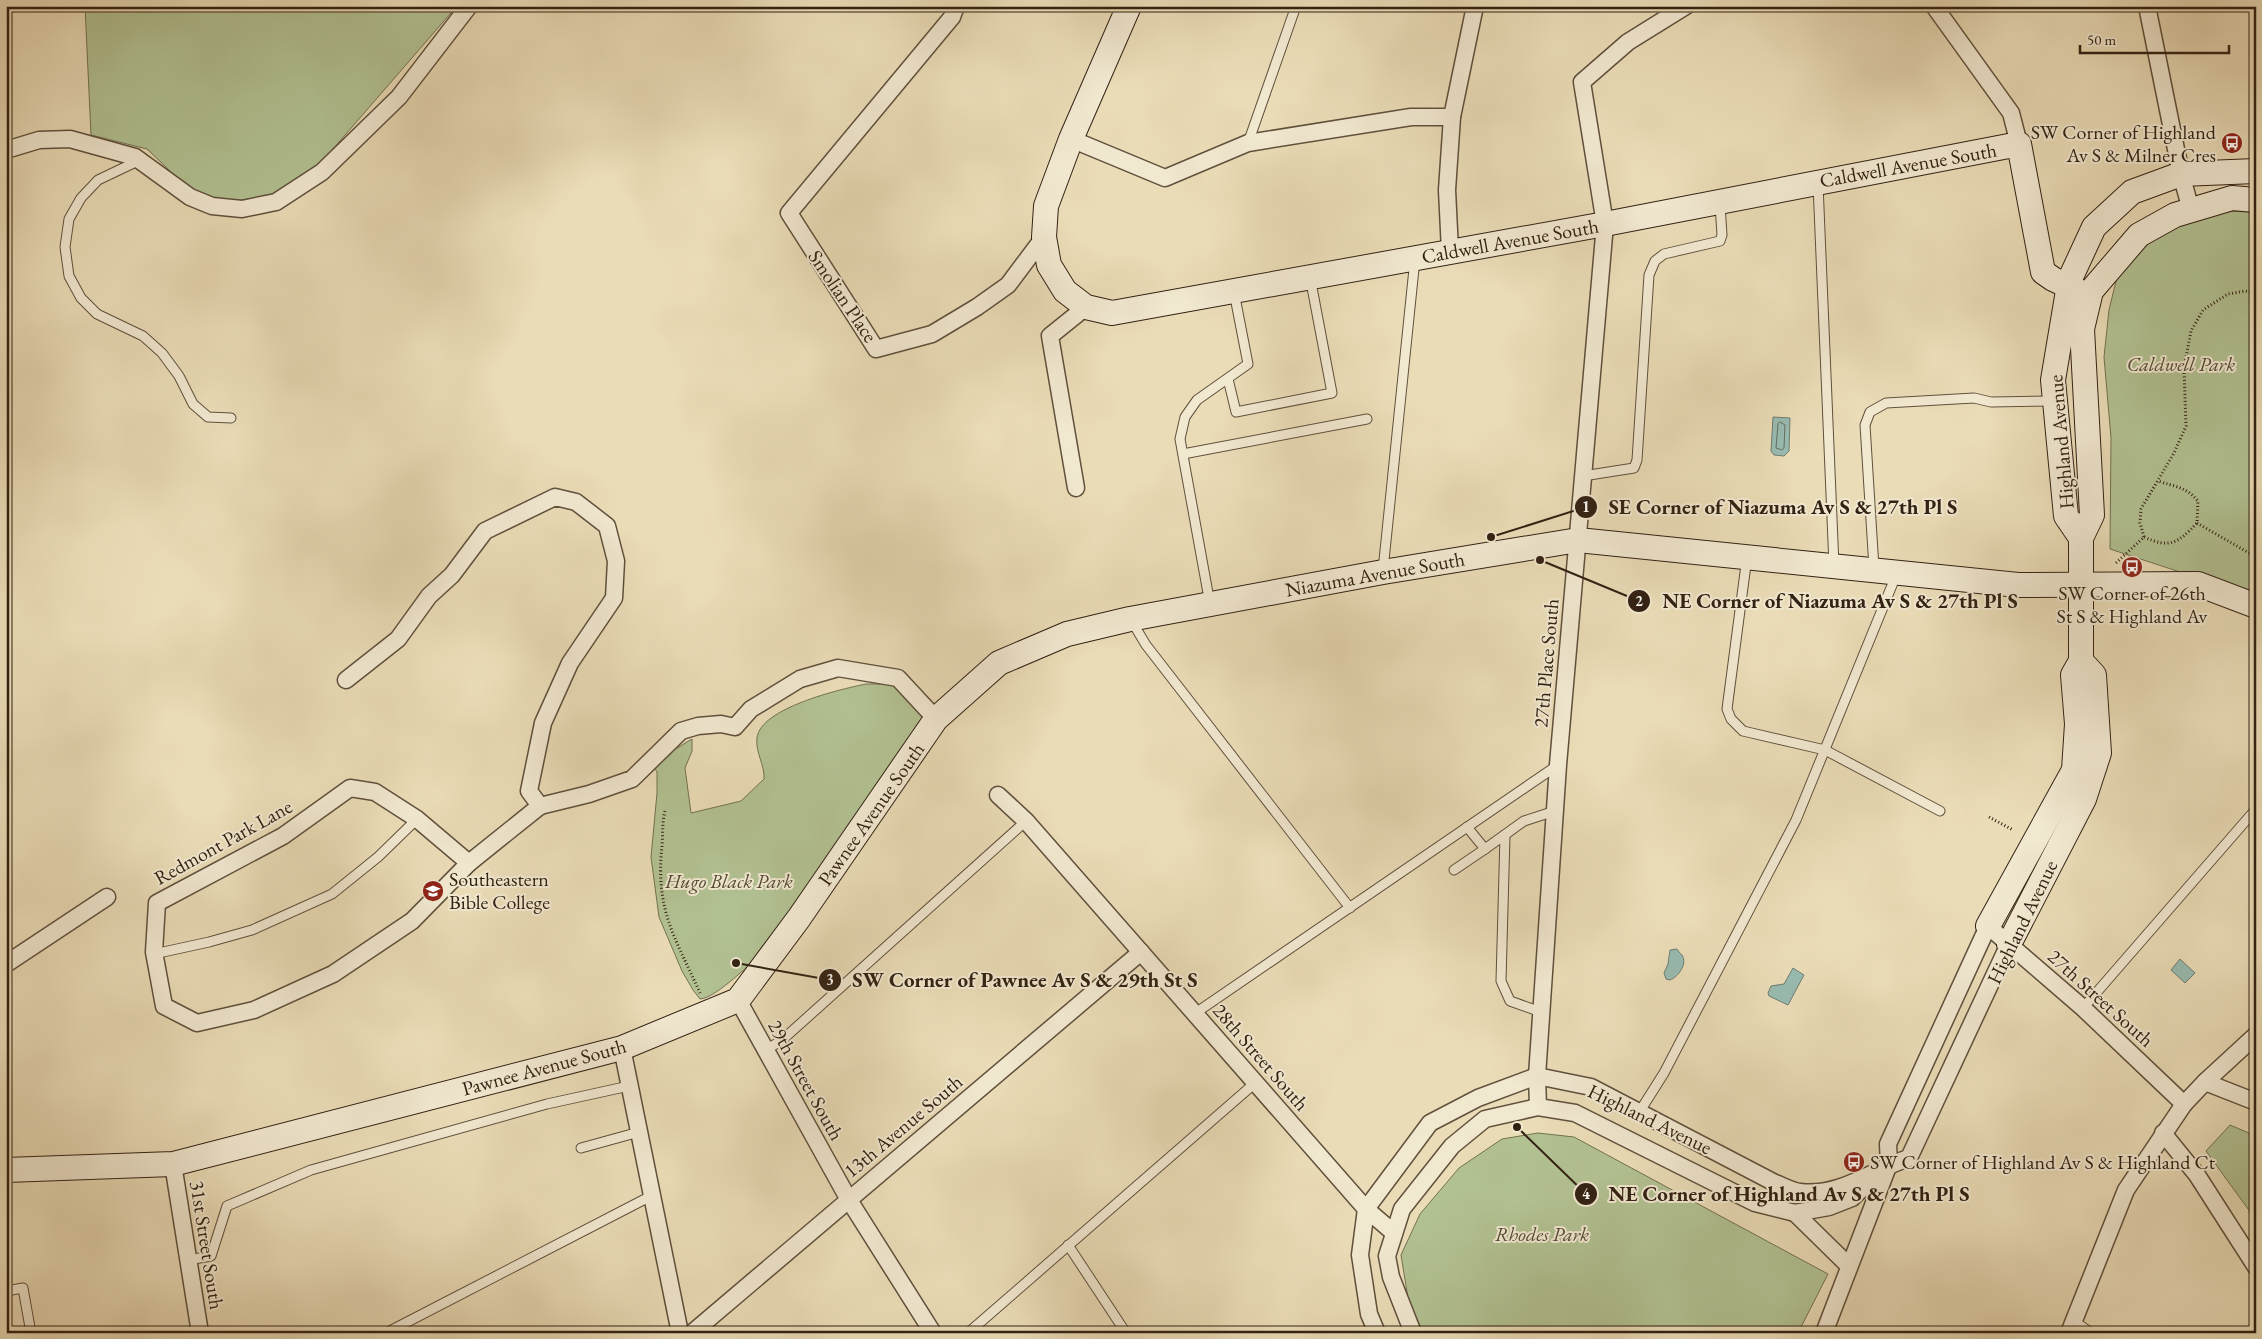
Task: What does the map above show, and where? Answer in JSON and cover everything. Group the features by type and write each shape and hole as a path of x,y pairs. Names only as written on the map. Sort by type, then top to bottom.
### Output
{"street":[{"path":"6,150 39,140 70,139 135,156 190,197 212,206 242,209 276,202 322,172 399,97 469,6"},
{"name":"Smolian Place","path":"956,6 952,16 789,213 876,349 932,334 977,307 1008,285 1044,236"},
{"path":"1044,236 1046,206 1071,139 1129,6"},
{"path":"1450,251 1447,190 1452,117 1475,6"},
{"name":"27th Place South","path":"1538,1107 1537,1076 1558,765 1605,224 1582,82 1628,42 1686,6"},
{"path":"1934,6 2011,113 2019,144 2043,272 2079,291"},
{"path":"2147,6 2181,174 2191,210"},
{"path":"1071,139 1165,178 1248,143 1412,117 1452,117"},
{"name":"Caldwell Avenue South","path":"1044,236 1049,265 1064,291 1086,307 1112,313 1605,224 1818,181 2019,144"},
{"name":"Highland Avenue","path":"1889,1164 1888,1144 1988,926 2074,770 2077,724 2073,675 2081,660 2081,538 2092,515 2079,291 2070,279 2094,227 2132,192 2181,174 2256,171"},
{"name":"Highland Avenue","path":"2079,291 2091,291 2139,236 2175,215 2232,198 2256,200"},
{"name":"Highland Avenue","path":"2079,291 2052,380 2066,516 2081,538"},
{"path":"1076,488 1050,336 1086,307"},
{"path":"346,680 398,639 429,596 452,575 485,531 555,497 576,502 607,526 616,562 614,598 570,663 543,723 530,791 540,806 589,794 632,779 681,730 721,724 735,727 751,709 800,679 838,668 898,678 936,719"},
{"name":"Niazuma Avenue South","path":"936,719 999,663 1067,634 1130,619 1383,572 1578,540 2018,584 2198,584 2256,606"},
{"name":"Highland Avenue","path":"1537,1076 1591,1087 1775,1183 1799,1192 1831,1191 1859,1181 1889,1164 1910,1158 2009,944 2084,799 2099,753 2094,675 2081,660"},
{"name":"Pawnee Avenue South","path":"6,1170 173,1164 622,1048 738,1000 799,918 936,719"},
{"name":"Redmont Park Lane","path":"469,863 417,819 375,792 350,788 282,836 157,903 154,954 164,1006 197,1023 254,1010 333,974 404,926 469,863 540,806"},
{"name":"28th Street South","path":"998,795 1026,822 1366,1209 1394,1232"},
{"path":"6,964 107,897"},
{"name":"27th Street South","path":"1988,926 2083,1008 2184,1104"},
{"name":"13th Avenue South","path":"692,1333 1141,952"},
{"name":"29th Street South","path":"738,1000 849,1200 933,1333"},
{"path":"2072,1327 2126,1190 2184,1104 2256,1035"},
{"path":"622,1048 680,1333"},
{"path":"1377,1333 1369,1314 1360,1255 1366,1209 1430,1123 1478,1098 1537,1076"},
{"path":"2205,1082 2256,1102"},
{"name":"Highland Avenue","path":"1413,1333 1391,1277 1387,1256 1394,1232 1402,1209 1452,1146 1485,1119 1538,1107 1576,1113 1755,1203 1794,1213 1829,1207 1852,1198 1889,1164"},
{"path":"2163,1134 2197,1175 2256,1267"},
{"name":"31st Street South","path":"173,1164 200,1333"},
{"path":"1824,1333 1889,1164"},
{"name":"Highland Avenue","path":"1794,1213 1849,1266"}],"lane":[{"path":"1248,143 1296,6"},
{"path":"140,160 98,180 81,198 69,219 65,246 69,276 81,298 97,314 143,336 162,353 178,376 193,404 208,417 231,418"},
{"path":"1818,181 1834,566"},
{"path":"1583,476 1634,468 1637,460 1649,275 1655,261 1664,254 1720,241 1722,235 1720,201"},
{"path":"1383,572 1415,258"},
{"path":"1228,379 1236,412 1332,393 1310,277"},
{"path":"1210,604 1180,439 1185,417 1197,400 1248,364 1234,291"},
{"path":"1874,571 1865,425 1870,412 1886,404 1974,398 1991,402 2054,401"},
{"path":"1183,454 1367,419"},
{"path":"1748,557 1727,710 1731,719 1744,731 1825,750 1940,811"},
{"path":"1640,1112 1664,1073 1796,820 1897,572"},
{"path":"1130,619 1146,645 1350,908"},
{"path":"1194,1014 1558,765"},
{"path":"2083,1008 2256,809"},
{"path":"1454,870 1524,821 1555,812"},
{"path":"154,954 252,930 332,894 378,857 417,819"},
{"path":"765,1050 781,1041 1026,822"},
{"path":"1468,827 1485,849"},
{"path":"1505,835 1500,981 1510,1001 1541,1012"},
{"path":"968,1333 1255,1083"},
{"path":"188,1260 211,1256 227,1206 311,1170 547,1104 629,1086"},
{"path":"581,1148 639,1132"},
{"path":"386,1333 652,1196"},
{"path":"1068,1245 1126,1333"},
{"path":"6,1291 23,1288 31,1333"},
{"path":"2072,1327 2090,1333"}],"path":[{"path":"2144,536 2139,516 2141,508 2174,453 2186,426 2184,368 2191,331 2203,310 2228,294 2245,291 2256,293"},
{"path":"2144,536 2165,545 2186,535 2197,523 2198,501 2190,491 2158,481"},
{"path":"2197,523 2256,558"},
{"path":"2120,567 2115,564 2144,536"},
{"path":"665,811 659,868 667,921 701,996"},
{"path":"1989,817 2013,830"}],"green space":[{"path":"85,6 457,6 313,172 269,196 228,202 192,192 147,149 91,135"},
{"name":"Caldwell Park","path":"2220,211 2256,212 2256,597 2110,549 2111,438 2104,357 2109,310 2118,273 2139,244 2184,224"},
{"name":"Hugo Black Park","path":"866,684 895,684 916,705 927,722 756,959 721,989 700,999 682,971 659,917 651,857 657,793 657,772 654,767 664,756 692,739 692,751 685,768 691,813 741,801 764,779 757,748 757,738 762,727 786,709 821,695"},
{"path":"2230,1125 2256,1136 2256,1220 2206,1151"},
{"name":"Rhodes Park","path":"1538,1133 1574,1137 1828,1274 1798,1333 1423,1333 1408,1298 1401,1255 1420,1214 1459,1168 1502,1139"}],"water":[{"path":"1773,417 1790,418 1789,451 1784,456 1774,455 1771,451"},
{"path":"1677,949 1684,959 1683,966 1673,978 1670,980 1666,979 1664,973 1668,964 1670,950"},
{"path":"2180,959 2195,973 2185,983 2171,970"},
{"path":"1793,968 1804,975 1788,1005 1769,996 1768,993 1771,986 1784,984"}],"place":[{"name":"SW Corner of Highland Av S & Milner Cres","path":"2232,143"},
{"name":"SE Corner of Niazuma Av S & 27th Pl S","path":"1491,537"},
{"name":"NE Corner of Niazuma Av S & 27th Pl S","path":"1540,560"},
{"name":"SW Corner of 26th St S & Highland Av","path":"2132,567"},
{"name":"Southeastern Bible College","path":"433,891"},
{"name":"SW Corner of Pawnee Av S & 29th St S","path":"736,963"},
{"name":"NE Corner of Highland Av S & 27th Pl S","path":"1517,1127"},
{"name":"SW Corner of Highland Av S & Highland Ct","path":"1854,1162"}]}
